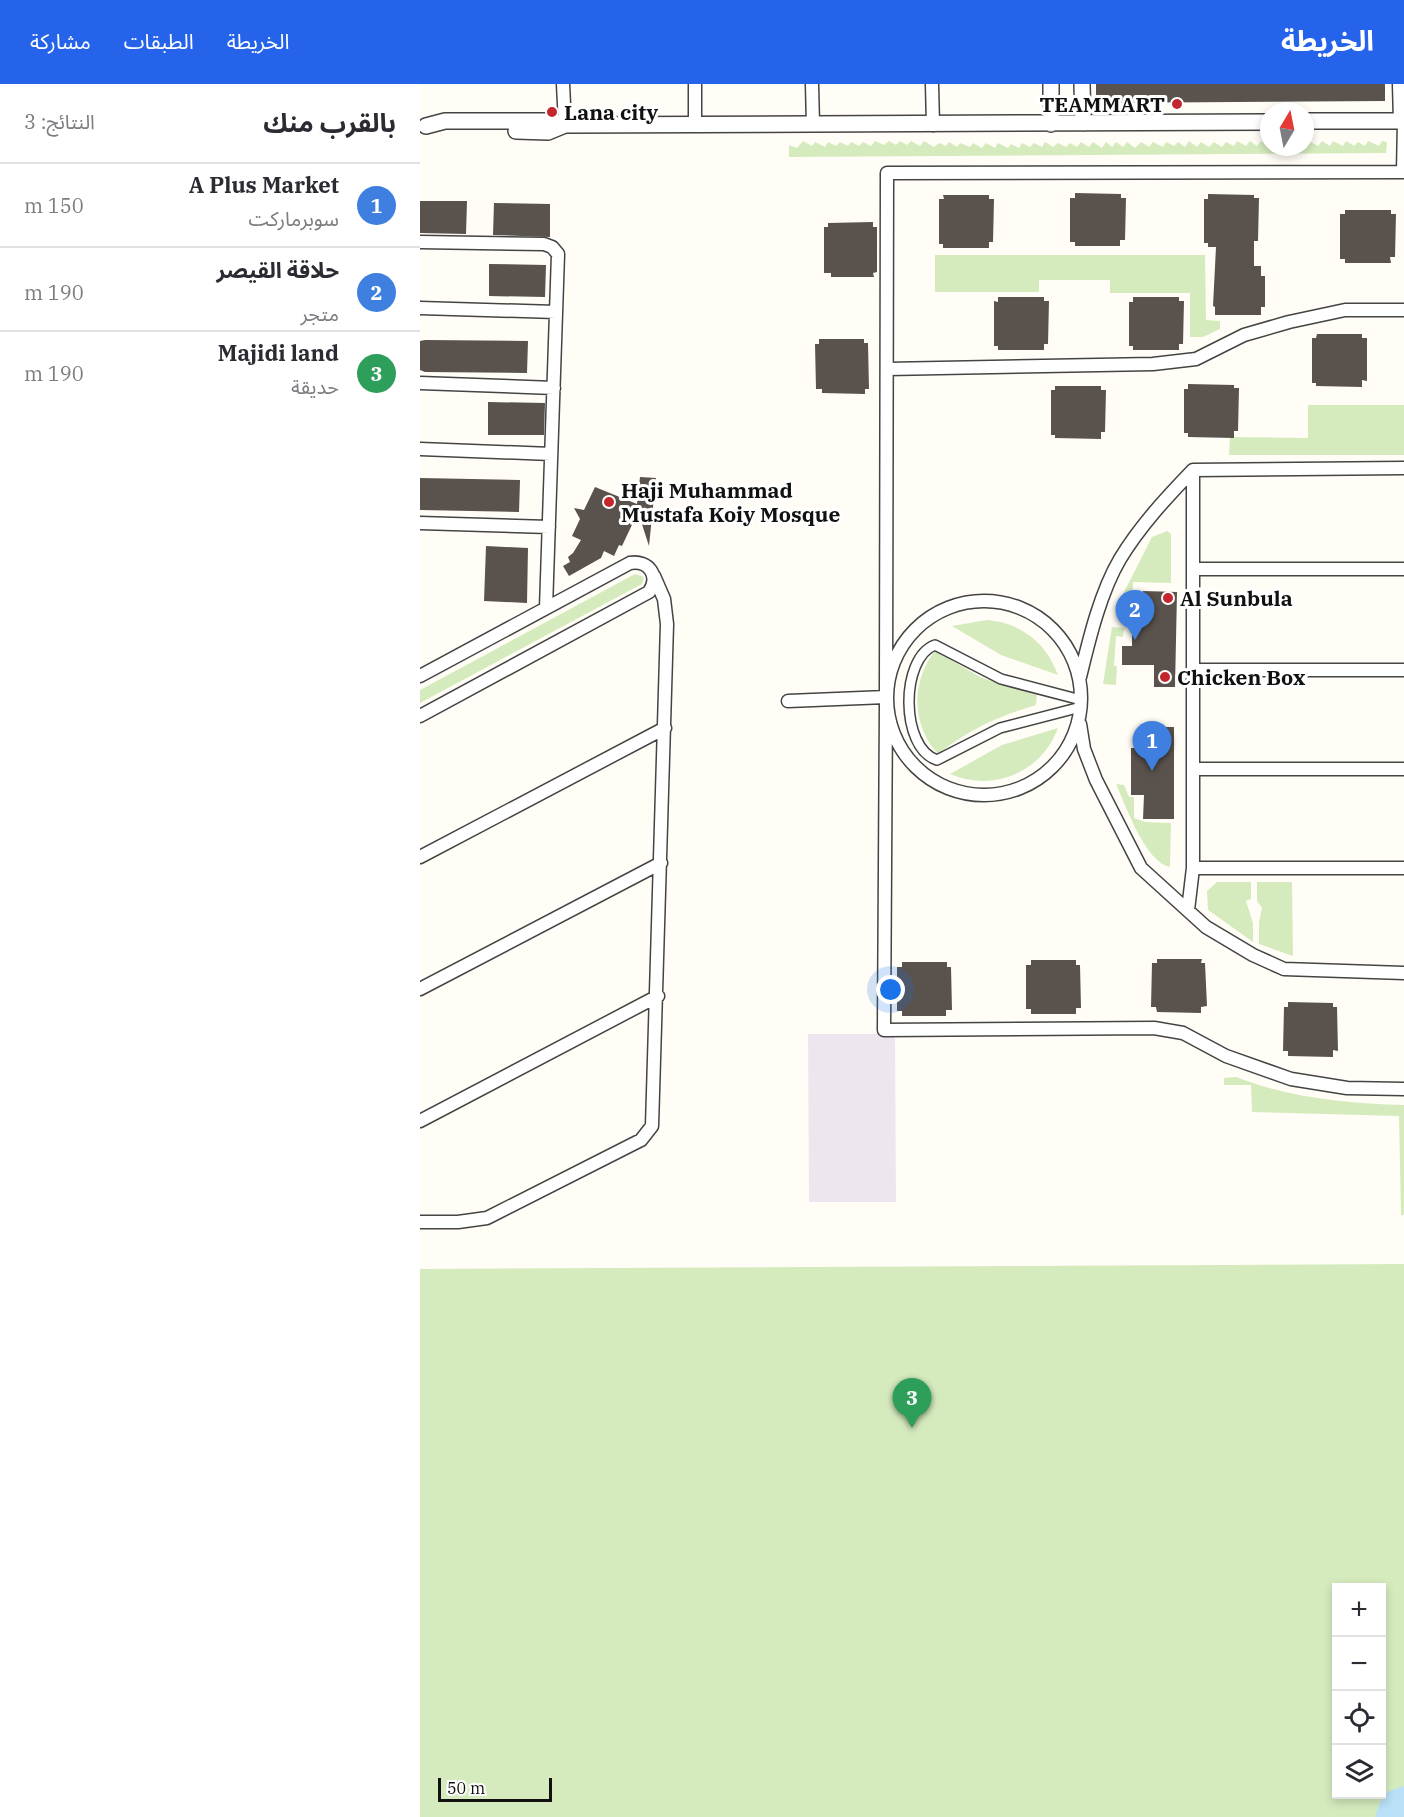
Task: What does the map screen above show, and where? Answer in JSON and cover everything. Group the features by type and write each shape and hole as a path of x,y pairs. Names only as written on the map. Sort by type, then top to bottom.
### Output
{"street":[{"path":"563,84 565,126"},
{"path":"695,84 695,124"},
{"path":"812,84 813,125"},
{"path":"932,84 933,125"},
{"path":"1051,84 1051,124"},
{"path":"1082,84 1083,123"},
{"path":"1400,84 1404,172 887,173 884,1030 1154,1028 1183,1034 1226,1056 1291,1079 1347,1088 1404,1089"},
{"path":"1314,122 1402,121"},
{"path":"423,126 444,129 544,132 565,126 695,124 933,125 1260,122"},
{"path":"420,242 544,244 552,247 558,258 546,608"},
{"path":"420,308 556,312"},
{"path":"887,369 1153,364 1196,359 1244,334 1289,322 1345,310 1404,310"},
{"path":"420,383 554,388"},
{"path":"420,449 551,454"},
{"path":"1079,680 1092,630 1119,561 1155,510 1193,470 1404,468"},
{"path":"1188,910 1194,868 1193,470"},
{"path":"420,523 549,527"},
{"path":"420,676 630,563 648,566 654,576 666,611 658,996 652,1126 646,1136 500,1213 472,1221 420,1222"},
{"path":"1193,569 1404,569"},
{"path":"420,716 650,592 654,576"},
{"path":"1060,759 1069,745 1079,720 1081,703 1079,680 1071,654 1060,637 1039,618 1012,606 984,601 955,606 929,618 908,638 893,663 886,697 892,731 904,754 923,774 952,790 979,796 1013,791 1037,780 1069,754 1080,754 1090,765"},
{"path":"1060,637 1070,642 1080,641 1092,630"},
{"path":"935,645 1001,680 1081,703 1000,728 937,760 929,755 917,739 910,721 908,702 910,683 917,665 930,647 935,645"},
{"path":"1193,670 1404,670"},
{"path":"788,701 886,697"},
{"path":"1079,720 1084,749 1090,765 1141,868 1188,910 1226,939 1284,969 1404,973"},
{"path":"420,857 665,729"},
{"path":"1193,769 1404,770"},
{"path":"420,989 660,863"},
{"path":"1194,868 1404,868"},
{"path":"420,1121 658,996"}],"shaded area":[{"path":"808,1034 895,1034 896,1202 809,1202"}],"green space":[{"path":"803,141 812,146 815,142 825,147 828,142 836,146 840,142 848,146 851,142 859,146 863,142 871,146 875,141 884,145 889,141 896,145 900,141 907,145 911,141 920,146 924,141 934,147 939,143 946,146 949,142 957,147 960,143 970,147 973,143 982,148 986,143 995,148 998,143 1008,148 1011,144 1019,148 1022,143 1030,147 1034,143 1042,147 1045,142 1053,147 1058,143 1066,147 1070,143 1077,147 1081,142 1089,147 1093,142 1102,148 1106,142 1112,147 1116,142 1123,147 1127,142 1135,148 1141,142 1149,147 1153,142 1163,147 1166,142 1174,146 1178,142 1185,147 1189,141 1197,147 1201,142 1209,147 1214,142 1222,147 1226,142 1234,146 1237,141 1246,146 1250,141 1257,146 1260,142 1260,154 789,157 789,145 797,148"},
{"path":"1322,141 1330,146 1333,141 1343,146 1346,141 1354,146 1358,142 1365,146 1368,141 1379,146 1382,141 1387,142 1386,153 1314,153 1314,144 1318,146"},
{"path":"935,255 1205,255 1206,320 1220,321 1220,329 1203,337 1190,337 1190,293 1110,293 1110,280 1039,280 1039,292 935,292"},
{"path":"1308,405 1404,405 1404,455 1229,455 1230,437 1308,438"},
{"path":"1167,531 1171,534 1171,583 1133,582 1132,598 1122,596 1152,537"},
{"path":"635,574 644,577 642,584 420,703 420,690"},
{"path":"987,620 1011,625 1031,636 1047,653 1058,675 1001,655 952,626"},
{"path":"1112,627 1124,628 1123,637 1116,636 1114,666 1117,666 1116,685 1103,684"},
{"path":"935,651 982,678 1037,695 1036,705 984,725 938,754 923,730 917,703 922,676"},
{"path":"1058,728 1051,743 1040,756 1028,767 1014,775 983,781 950,774 1002,745"},
{"path":"1116,784 1124,785 1129,797 1134,797 1134,818 1145,822 1171,823 1170,867 1152,855 1137,832"},
{"path":"1217,882 1251,882 1251,899 1246,901 1253,923 1253,942 1208,910 1207,891"},
{"path":"1257,882 1292,882 1293,956 1259,944 1259,922 1262,908 1257,901"},
{"path":"1236,1077 1298,1095 1361,1103 1404,1105 1404,1215 1401,1215 1399,1116 1252,1112 1251,1085 1224,1085 1224,1078"},
{"path":"1404,1264 1404,1817 420,1817 420,1269"}],"building":[{"path":"1096,84 1385,84 1385,101 1096,103"},
{"path":"1075,193 1121,194 1121,198 1126,198 1125,240 1120,240 1120,246 1075,246 1075,242 1070,242 1070,198 1075,198"},
{"path":"1208,194 1254,195 1254,198 1259,198 1258,241 1254,241 1254,266 1261,266 1261,276 1265,276 1265,307 1261,307 1261,315 1215,315 1213,306 1216,247 1208,247 1208,243 1204,243 1204,199 1208,199"},
{"path":"943,195 989,195 989,199 994,199 993,242 989,242 989,248 943,248 943,244 939,244 939,199 944,199"},
{"path":"420,201 467,201 466,234 420,233"},
{"path":"494,203 550,204 550,237 493,235"},
{"path":"1345,210 1391,210 1391,214 1396,214 1395,257 1390,257 1391,263 1345,263 1345,259 1340,259 1340,214 1345,214"},
{"path":"873,222 873,227 877,227 877,272 873,273 874,277 831,277 831,273 824,273 824,227 828,227 828,223"},
{"path":"489,264 546,265 545,297 489,296"},
{"path":"998,297 1044,297 1044,301 1049,301 1048,344 1044,344 1044,350 998,350 998,346 994,346 994,301 998,302"},
{"path":"1133,297 1179,297 1179,301 1184,301 1183,344 1179,344 1179,350 1133,350 1133,346 1129,346 1129,302 1133,302"},
{"path":"1317,334 1362,334 1362,338 1367,338 1367,381 1362,380 1362,387 1316,386 1316,383 1312,383 1312,338 1316,338"},
{"path":"819,339 864,339 864,343 868,343 869,389 865,389 865,394 822,393 822,389 816,389 815,344 819,344"},
{"path":"420,341 528,341 527,373 425,372 420,370"},
{"path":"1188,384 1234,385 1234,388 1239,388 1238,431 1234,431 1234,438 1188,437 1188,433 1184,433 1184,389 1188,389"},
{"path":"1055,386 1101,386 1101,390 1106,390 1105,432 1101,432 1101,439 1055,438 1055,435 1051,435 1051,390 1055,390"},
{"path":"488,402 545,403 544,435 488,435"},
{"path":"640,477 656,478 649,546 638,512 622,546 619,545 614,556 604,551 601,558 569,576 563,566 570,562 568,557 581,540 572,536 580,519 574,508 584,510 595,487 637,504"},
{"path":"420,478 520,480 519,512 420,510"},
{"path":"486,546 528,548 527,603 484,601"},
{"path":"1143,591 1177,592 1175,687 1154,687 1154,665 1122,665 1122,646 1132,646 1132,618 1142,618"},
{"path":"1155,727 1174,727 1174,819 1143,819 1144,795 1131,795 1131,748 1154,748"},
{"path":"1157,959 1202,959 1201,963 1205,963 1207,1006 1201,1007 1201,1013 1157,1012 1156,1007 1151,1007 1152,963 1157,963"},
{"path":"1031,960 1076,960 1076,965 1080,965 1081,1008 1076,1008 1076,1014 1031,1014 1031,1009 1026,1009 1026,965 1031,965"},
{"path":"902,962 947,962 947,967 951,967 952,1010 946,1010 946,1016 902,1016 902,1011 897,1011 897,967 902,967"},
{"path":"1288,1002 1333,1003 1333,1007 1337,1007 1338,1051 1333,1050 1333,1057 1288,1056 1288,1051 1283,1051 1284,1007 1288,1007"}],"waterway":[{"path":"1389,1817 1394,1804 1404,1800"}],"place":[{"name":"TEAMMART","path":"1177,104"},
{"name":"Lana city","path":"552,112"},
{"name":"Haji Muhammad Mustafa Koiy Mosque","path":"609,502"},
{"name":"Al Sunbula","path":"1168,598"},
{"name":"حلاقة القيصر","path":"1135,640"},
{"name":"Chicken Box","path":"1165,677"},
{"name":"A Plus Market","path":"1152,771"},
{"name":"Majidi land","path":"912,1428"}]}
